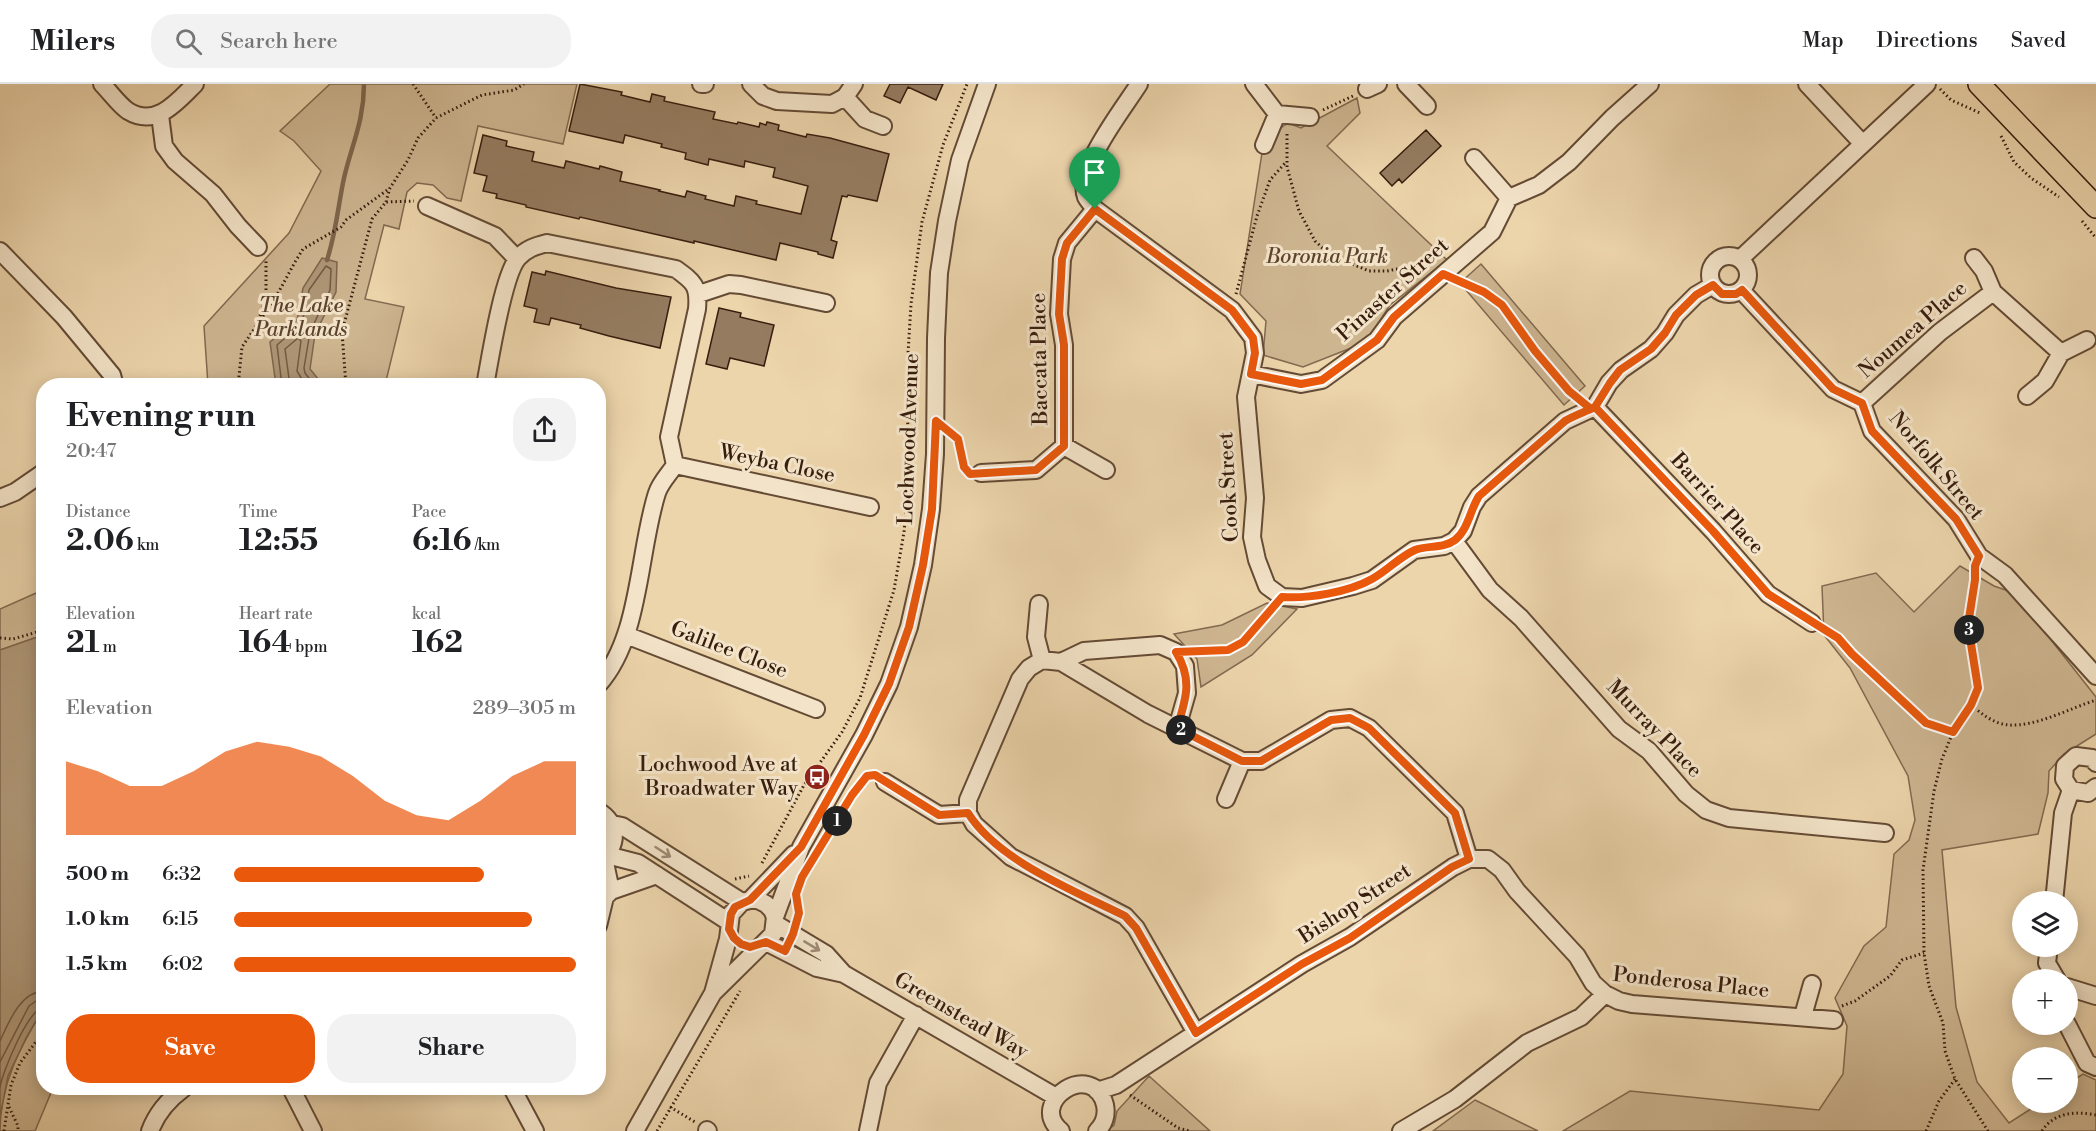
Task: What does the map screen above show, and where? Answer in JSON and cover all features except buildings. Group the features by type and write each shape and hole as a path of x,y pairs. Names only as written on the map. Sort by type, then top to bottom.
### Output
{"main road":[{"path":"1979,84 2087,212"}],"street":[{"path":"102,84 127,110 142,117 160,115 195,84"},
{"path":"752,84 763,96 777,101 832,104 849,91 865,119 883,126"},
{"name":"Lochwood Avenue","path":"713,993 773,934 801,847 864,735 889,684 909,627 923,565 932,509 939,273 960,160 987,84"},
{"path":"1095,209 1086,196 1085,180 1091,158 1139,84"},
{"path":"1254,84 1277,114 1310,117"},
{"path":"1406,84 1427,106"},
{"path":"1474,158 1509,198 1539,185 1569,162 1612,118 1650,84"},
{"path":"1807,84 1862,143"},
{"path":"1740,259 1927,84"},
{"path":"1264,145 1277,114"},
{"path":"160,115 164,146 175,161 213,194 258,247"},
{"name":"Pinaster Street","path":"1251,374 1301,384 1322,380 1377,340 1394,317 1492,232 1509,198"},
{"path":"427,206 495,236 517,259"},
{"name":"Cook Street","path":"1095,209 1232,310 1253,338 1255,353 1246,397 1255,498 1252,537 1257,560 1267,586 1282,597"},
{"name":"Baccata Place","path":"981,473 1036,470 1064,446 1064,345 1059,314 1062,259 1067,243 1095,209"},
{"path":"487,378 508,278 517,259 531,247 547,243 676,269 690,279 699,294 669,437 675,465 658,490 626,635 616,660 606,674"},
{"path":"0,251 64,317 113,378"},
{"path":"1728,256 1740,259 1748,268 1748,280 1742,290 1736,294 1722,294 1713,285 1710,272 1717,261 1728,256"},
{"name":"Noumea Place","path":"1974,258 1984,271 1993,292 2061,353"},
{"path":"699,294 729,284 826,303"},
{"path":"1282,597 1302,598 1372,580 1414,550 1444,546 1454,541 1463,531 1479,496 1565,421 1593,408 1620,370 1651,349 1665,333 1676,315 1696,295 1713,285"},
{"name":"Norfolk Street","path":"1742,290 1833,389 1862,403 1872,431 1956,519 1979,556 2005,575 2096,676"},
{"name":"Noumea Place","path":"1862,403 1940,332 1993,292"},
{"path":"2027,396 2044,381 2061,353 2086,340"},
{"name":"Barrier Place","path":"1593,408 1713,531 1768,594 1812,623"},
{"name":"Baccata Place","path":"1064,446 1106,470"},
{"name":"Weyba Close","path":"675,465 870,507"},
{"path":"0,498 15,492 36,478"},
{"name":"Murray Place","path":"1454,541 1490,590 1521,618 1619,729 1649,751 1686,794 1706,810 1729,818 1885,833"},
{"path":"1039,604 1036,637 1042,660"},
{"name":"Galilee Close","path":"626,635 816,708"},
{"path":"1061,662 1084,651 1160,645 1176,652 1185,666 1187,693 1177,728"},
{"path":"1196,1033 1136,928 1125,916 1011,856 974,824 968,813 968,800 1020,679 1029,668 1042,660 1061,662 1177,728 1242,761 1261,761 1331,720 1350,718 1369,728 1455,813 1469,859 1488,860 1502,870 1517,891 1577,956 1593,983 1605,994"},
{"path":"2095,757 2076,756 2066,766 2064,779 2071,790 2088,793 2096,787"},
{"path":"1226,799 1242,761"},
{"path":"885,782 939,815 968,813"},
{"path":"2055,891 2063,813 2071,790"},
{"path":"606,815 721,890 746,901 766,904 772,910 776,921"},
{"path":"606,820 614,840 606,853"},
{"name":"Lochwood Avenue","path":"635,1131 713,993 735,907 746,901 801,847"},
{"path":"606,858 638,863 729,925 734,938 741,944 750,947 763,944"},
{"name":"Bishop Street","path":"1097,1091 1116,1085 1302,964 1350,938 1452,867 1469,859"},
{"path":"606,893 657,875"},
{"name":"Greenstead Way","path":"776,921 826,954 844,974"},
{"name":"Greenstead Way","path":"763,944 817,968 844,974 1056,1097"},
{"path":"1803,1016 1812,984"},
{"path":"2078,992 2096,996"},
{"name":"Ponderosa Place","path":"1401,1131 1455,1099 1527,1043 1581,1017 1605,994 1618,1001 1632,1004 1834,1020"},
{"path":"868,1131 878,1083 916,1015"},
{"path":"2072,1035 2087,1064 2096,1067"},
{"path":"1061,1131 1053,1118 1052,1107 1056,1097 1062,1090 1080,1084 1097,1091 1103,1099 1106,1108 1105,1118 1097,1131"},
{"path":"150,1131 167,1102 176,1095"},
{"path":"295,1095 313,1131"},
{"path":"516,1095 535,1131"}],"path":[{"path":"413,84 436,118"},
{"path":"345,378 342,332 372,219 386,202 390,188 408,160 418,138 436,118 482,95 514,90 524,84"},
{"path":"1935,84 1951,100 1979,112 1986,120"},
{"path":"1310,117 1373,87"},
{"path":"1277,114 1287,134 1287,161 1299,211 1315,241 1330,255 1369,271 1387,271 1424,264 1484,292 1502,305 1535,351 1569,391 1593,408"},
{"path":"2001,135 2014,162 2031,178 2064,200"},
{"path":"1232,310 1257,216 1270,180 1287,161"},
{"path":"239,378 242,347 277,295 303,249 341,227 346,220 390,188"},
{"path":"386,202 414,201 427,206"},
{"path":"2087,212 2096,238"},
{"path":"258,247 267,258 266,298 258,322"},
{"path":"936,421 958,439 964,467 970,474 981,473"},
{"path":"760,867 804,785 842,732 860,698 894,590 904,532 910,469"},
{"path":"1979,556 1975,566 1968,625 1978,688 1971,705 1953,732 1942,759 1928,830 1923,870 1924,953 1929,986 1943,1023 1945,1052 1955,1079 1988,1131"},
{"path":"1176,652 1228,650 1243,642 1282,597"},
{"path":"1812,623 1838,638 1926,723 1953,732"},
{"path":"0,638 13,639 36,632"},
{"path":"1971,705 1988,718 2007,725 2028,724 2096,700"},
{"path":"827,836 852,795 867,776 875,775 885,782"},
{"path":"721,890 729,881 755,875"},
{"path":"793,934 799,913 796,903"},
{"path":"1855,1001 1890,976 1902,960 1924,953"},
{"path":"657,1131 743,987"},
{"path":"4,1131 12,1085 20,1063 36,1042"},
{"path":"1926,1131 1939,1101 1955,1079"},
{"path":"1116,1085 1178,1128 1190,1131"},
{"path":"655,1098 707,1130"},
{"path":"8,1106 18,1126 18,1131"},
{"path":"2042,1131 2047,1122 2063,1114 2079,1112 2096,1115"}],"green space":[{"name":"The Lake Parklands","path":"330,84 577,84 563,144 478,126 461,201 447,198 433,185 417,183 407,192 399,229 384,225 365,299 404,307 387,378 208,378 204,326 289,233 321,171 294,141 280,131"},
{"name":"Boronia Park","path":"1357,98 1360,113 1327,146 1447,260 1390,305 1372,333 1351,348 1303,367 1263,355 1266,321 1240,294 1262,153 1275,132 1288,123 1301,128"},
{"path":"1481,264 1585,386 1564,405 1460,283"},
{"path":"1960,566 1994,586 2014,593 2096,697 2096,734 2064,754 2049,771 2048,793 2038,834 1942,850 1956,1007 1977,1082 2009,1123 2024,1113 2078,1113 2078,1077 2083,1074 2096,1080 2096,1131 1563,1131 1630,1091 1819,1110 1843,1074 1847,1026 1835,998 1864,946 1886,927 1894,854 1909,840 1915,820 1908,776 1850,668 1824,635 1822,586 1876,573 1914,612"},
{"path":"36,593 36,637 0,650 0,609"},
{"path":"1267,603 1297,609 1252,655 1201,687 1197,659 1174,634 1222,625"},
{"path":"36,1022 36,1095 50,1095 35,1131 0,1131 3,1098 19,1052"},
{"path":"1149,1076 1210,1131 1107,1131 1114,1125 1117,1111"},
{"path":"1475,1100 1538,1131 1433,1131"}],"water":[{"path":"322,258 337,262 336,292 315,334 310,369 317,378 275,378 270,342 297,320 303,288"},
{"path":"36,637 36,1021 8,1076 0,1117 0,650"}],"waterway":[{"path":"327,260 344,178 360,121 364,84"}],"place":[{"name":"Lochwood Ave at Broadwater Way","path":"817,777"}],"route":[{"path":"1095,209 1067,243 1062,259 1059,314 1064,345 1064,446 1036,470 970,474 964,467 958,439 936,421 932,509 923,565 909,627 889,684 864,735 801,847 750,900 735,907 731,914 729,929 741,944 750,947 760,946 766,942 785,951 799,913 796,894 802,877 852,795 867,776 875,775 939,815 968,813 974,824 1011,856 1125,916 1136,928 1196,1033 1302,964 1350,938 1452,867 1469,859 1455,813 1369,728 1350,718 1331,720 1261,761 1242,761 1177,728 1187,693 1185,666 1176,652 1228,650 1243,642 1282,597 1302,598 1372,580 1414,550 1444,546 1454,541 1463,531 1479,496 1565,421 1573,416 1582,413 1591,409 1595,407 1713,531 1768,594 1838,638 1926,723 1953,732 1971,705 1978,688 1968,625 1975,566 1979,556 1956,519 1872,431 1862,403 1833,389 1742,290 1736,294 1722,294 1713,285 1696,295 1676,315 1665,333 1651,349 1620,370 1595,407 1591,409 1569,391 1535,351 1502,305 1484,292 1443,274 1394,317 1377,340 1322,380 1301,384 1251,374 1255,353 1253,338 1232,310 1095,209"}]}
